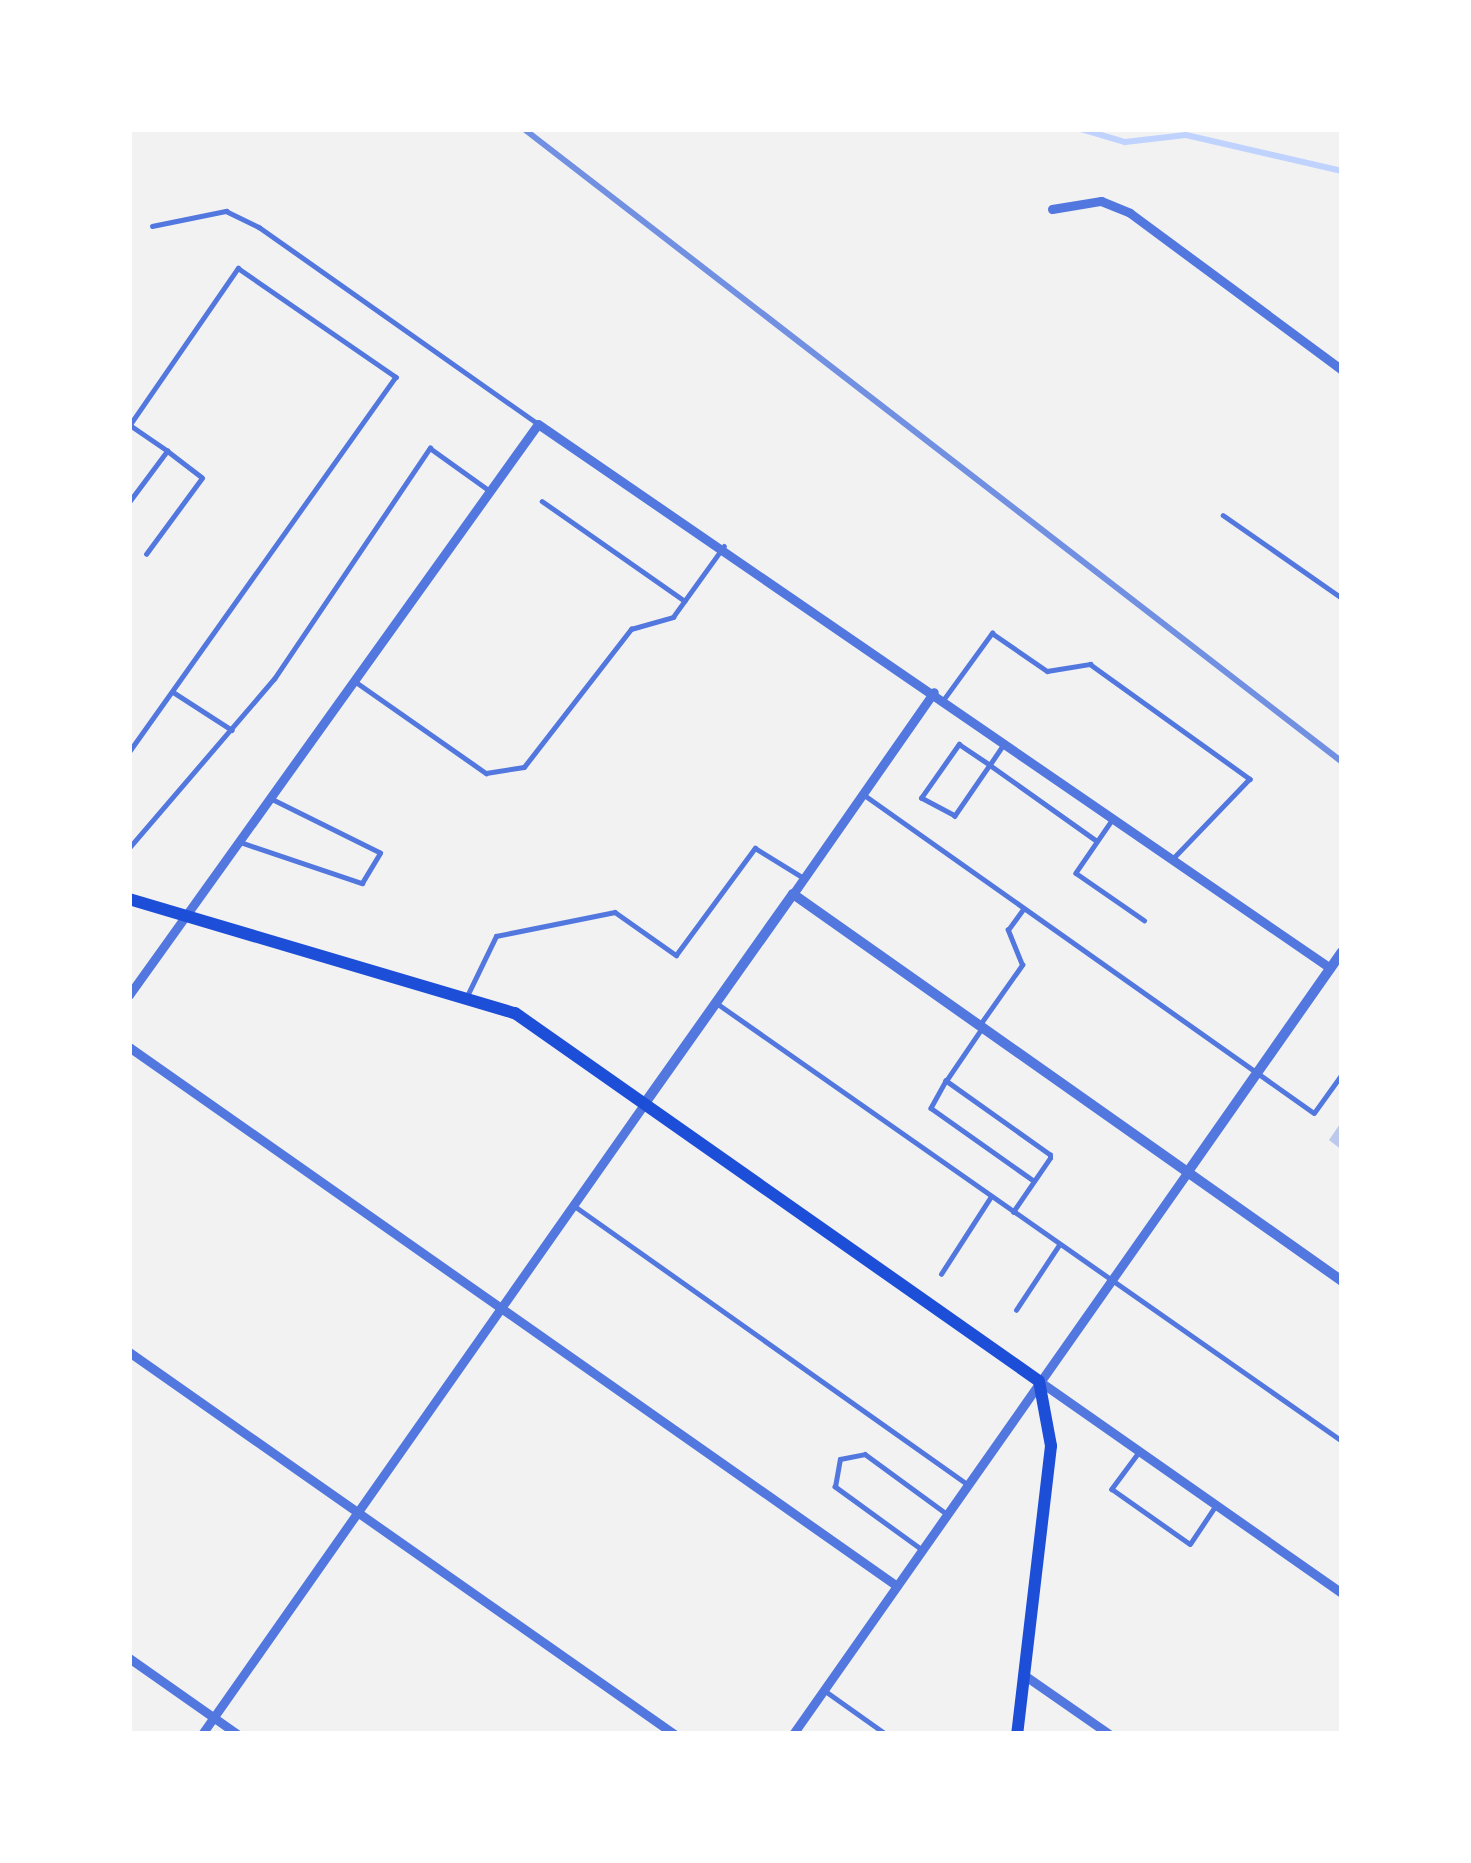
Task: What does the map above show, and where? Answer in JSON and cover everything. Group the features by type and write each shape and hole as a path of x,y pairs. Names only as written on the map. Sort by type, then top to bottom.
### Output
{"main road":[{"path":"129,899 468,994 515,1013 1039,1382 1051,1446 1017,1734"}],"street":[{"path":"1052,209 1101,201 1130,213 1342,370"},
{"path":"129,995 487,489 538,424 724,546 1330,968"},
{"path":"202,1734 934,692"},
{"path":"793,894 1342,1282"},
{"path":"793,1734 1342,952"},
{"path":"129,1047 897,1586"},
{"path":"129,1352 674,1734"},
{"path":"1039,1382 1342,1593"},
{"path":"129,1658 237,1734"},
{"path":"1024,1676 1109,1734"}],"lane":[{"path":"152,226 226,211 259,227 538,424"},
{"path":"129,753 396,377 238,268 129,426 202,478 146,554"},
{"path":"129,848 232,730 430,448 487,489"},
{"path":"129,502 166,451"},
{"path":"542,501 685,601"},
{"path":"1223,514 1342,598"},
{"path":"351,679 486,772 524,767 631,629 673,617 724,546"},
{"path":"944,699 992,633 1047,670 1090,664 1250,778 1173,859"},
{"path":"173,692 232,730"},
{"path":"1006,742 990,765 955,816 921,798 948,748 990,765 1097,841"},
{"path":"863,794 1314,1113 1342,1074"},
{"path":"237,842 362,883 380,854 268,798"},
{"path":"1114,818 1076,873 1144,920"},
{"path":"468,994 496,936 615,912 676,955 755,848 804,878"},
{"path":"1023,908 1008,930 1022,965 932,1108 1034,1181"},
{"path":"716,1002 1342,1441"},
{"path":"946,1081 1046,1150 1034,1181 1012,1212"},
{"path":"940,1274 991,1197"},
{"path":"574,1206 968,1485"},
{"path":"1016,1310 1059,1245"},
{"path":"1139,1451 1112,1490 1190,1544 1216,1505"},
{"path":"922,1550 836,1487 832,1469 865,1454 947,1514"},
{"path":"824,1690 886,1734"}],"building":[{"path":"1342,1121 1342,1150 1329,1140"}],"waterway":[{"path":"1081,129 1125,142 1186,135 1342,171"}],"railway":[{"path":"524,129 1342,762"}]}
